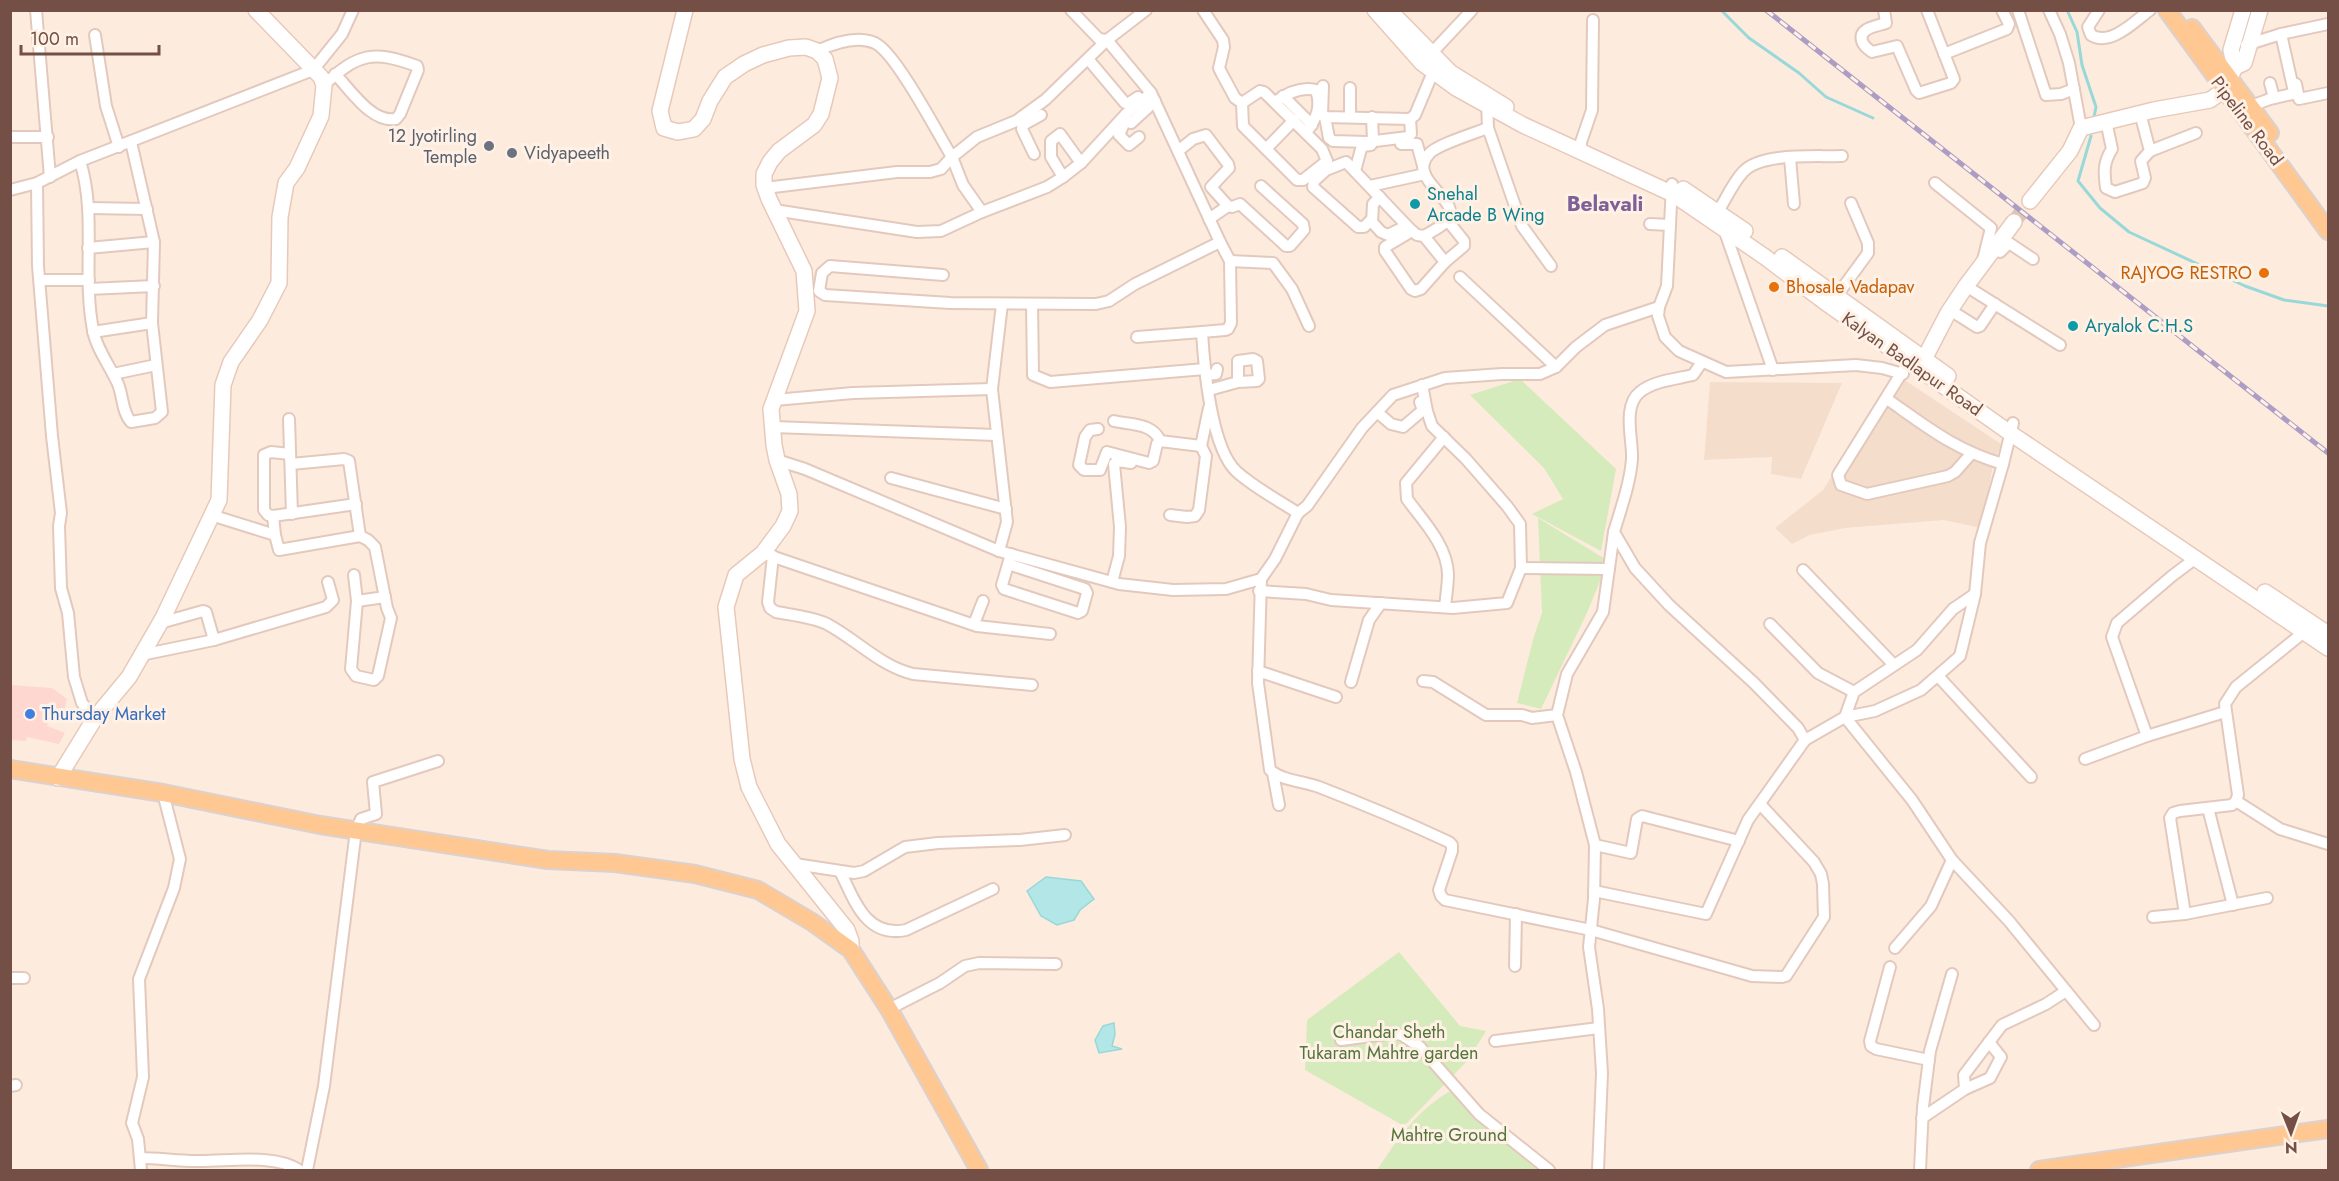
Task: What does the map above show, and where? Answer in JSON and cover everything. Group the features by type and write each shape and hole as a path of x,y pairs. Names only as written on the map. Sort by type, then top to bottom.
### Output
{"main road":[{"name":"Pipeline Road","path":"2167,10 2230,79 2328,231"},
{"name":"Pipeline Road","path":"2179,10 2328,213"},
{"path":"10,769 163,792 356,830 548,860 615,863 695,874 758,890 812,922 850,950 889,1009 979,1170"},
{"path":"2039,1170 2328,1128"}],"street":[{"path":"36,10 50,177"},
{"path":"58,777 95,718 129,677 160,623 219,500 223,385 231,362 260,320 279,283 280,217 286,183 297,168 321,116 330,79 347,64 370,57 400,60 417,66 418,70 400,114 396,119 387,120 374,114 330,79 321,77 256,10"},
{"path":"10,190 37,183 80,161 313,70 342,34 353,10"},
{"path":"685,10 660,111 664,128 678,132 694,129 703,119 710,101 725,77 763,55 789,48 806,47 817,51 825,60 830,78 821,114 814,125 779,151 764,174 765,188 774,210 804,271 807,311 771,409 777,460 789,494 790,511 768,555 770,608 776,612 826,623 880,661 899,670 913,674 1032,685"},
{"path":"1071,10 1099,39 1107,40 1151,94 1230,261 1231,323 1228,329 1137,337"},
{"path":"1034,154 1022,129 1023,125 1041,115 1107,40 1146,10"},
{"path":"1203,10 1223,39 1224,46 1219,68 1221,74 1235,98 1242,103"},
{"name":"Kalyan Badlapur Road","path":"1375,10 1431,62 1487,101 1672,189 1719,219 1833,301 1914,366 2011,428 2196,558 2309,628 2328,648"},
{"path":"1389,10 1431,62"},
{"path":"1325,117 1353,100 1372,117 1410,119 1415,115 1431,62 1472,10"},
{"path":"1884,10 1887,23 1866,30 1862,34 1862,42 1872,52 1897,46 1917,92 1921,93 1953,82 1954,76 1927,10"},
{"path":"1944,54 2007,29 2009,24 2002,10"},
{"path":"2018,10 2046,95 2061,94 2074,89"},
{"path":"2030,201 2070,151 2081,128 2060,34 2049,10"},
{"path":"2099,10 2088,27 2091,35 2098,40 2110,38 2150,10"},
{"path":"2230,79 2231,50 2243,10"},
{"path":"2081,128 2210,99 2244,63 2252,43 2260,10"},
{"path":"1581,147 1592,110 1593,20"},
{"path":"2231,50 2283,33 2328,24"},
{"path":"2283,33 2300,99 2328,93"},
{"path":"2250,106 2294,92 2283,33"},
{"path":"95,35 106,106 119,147"},
{"path":"817,51 834,43 864,39 877,44 907,80 952,157 963,185 982,212"},
{"path":"1088,59 1125,103 1151,94"},
{"path":"2270,83 2274,98"},
{"path":"1323,86 1322,115 1325,117 1329,138 1333,141 1367,142 1408,137 1411,134 1410,119"},
{"path":"1279,99 1292,91 1311,88 1316,90 1319,98 1318,112 1309,129"},
{"path":"1260,92 1279,99 1309,129 1327,161 1303,180 1297,180 1242,126 1242,103 1260,92"},
{"path":"774,210 926,233 941,231 982,212 1047,187 1063,177 1129,118 1151,94"},
{"path":"1279,99 1294,120 1309,129"},
{"path":"1487,101 1488,128 1522,226 1551,266"},
{"path":"2140,113 2150,151"},
{"path":"765,188 897,172 930,172 941,169 977,137 1016,121 1041,115"},
{"path":"1372,117 1373,141"},
{"path":"1129,118 1119,135 1129,145 1139,137"},
{"path":"1266,149 1294,120"},
{"path":"2106,121 2112,149 2105,159 2106,188 2115,192 2143,183 2145,178 2141,161 2150,151 2196,133"},
{"path":"1424,170 1427,155 1432,151 1488,128"},
{"path":"1063,177 1051,157 1051,141 1058,134 1081,163"},
{"path":"1178,151 1193,139 1206,135 1228,164 1229,168 1211,187 1197,193"},
{"path":"10,137 48,137"},
{"path":"80,161 88,192 89,284 93,332 113,374 127,417 131,422 155,418 162,412 152,323 154,242 131,142"},
{"path":"1354,171 1363,146 1387,143 1417,144 1424,170 1433,189 1450,206 1451,212 1448,220 1424,236"},
{"path":"1773,370 1719,219 1740,174 1755,162 1842,156"},
{"path":"1790,158 1793,192 1790,205"},
{"path":"1372,219 1364,227 1358,227 1313,187 1314,181 1326,170 1346,162 1409,228 1424,236 1445,262"},
{"path":"1370,186 1424,170"},
{"path":"37,183 40,280 52,440 61,513 59,526 61,588 68,613 74,677 82,703 95,718"},
{"path":"1935,183 1991,228 1983,251 1985,260"},
{"path":"1209,219 1228,206 1240,204 1286,246 1290,246 1304,230 1304,224 1261,186"},
{"path":"1211,187 1228,206"},
{"path":"1672,189 1667,286 1658,316 1665,337 1679,351 1726,372 1856,365 1882,368 1914,366"},
{"path":"1380,197 1373,204 1372,219 1381,232 1388,235 1409,228"},
{"path":"1833,301 1868,253 1868,243 1851,203"},
{"path":"88,208 147,209"},
{"path":"1409,228 1385,247 1385,251 1411,289 1415,291 1421,289 1445,262 1464,246 1464,241 1448,220"},
{"path":"1971,454 1955,472 1948,476 1867,494 1841,485 1838,475 1887,399 1914,366 1966,286 2014,222"},
{"path":"1650,224 1670,225"},
{"path":"88,248 154,242"},
{"path":"943,275 830,266 822,273 819,291 825,295 1002,304 1096,304 1109,301 1135,284 1220,242"},
{"path":"1985,260 1994,259 2009,243 2033,259"},
{"path":"1230,261 1273,263 1292,289 1309,326"},
{"path":"1460,277 1556,367"},
{"path":"40,280 154,286"},
{"path":"1966,286 2060,345"},
{"path":"999,550 1007,522 992,389 1002,304"},
{"path":"1032,304 1032,375 1043,380 1050,382 1205,372 1216,374 1218,369"},
{"path":"1950,310 1977,327 1995,304"},
{"path":"1279,805 1273,773 1269,767 1258,683 1261,579 1275,559 1298,513 1306,506 1362,428 1393,395 1445,378 1540,374 1556,367 1576,347 1605,325 1659,308"},
{"path":"93,332 152,323"},
{"path":"1170,515 1187,518 1196,516 1199,510 1206,456 1201,446 1209,408 1202,332"},
{"path":"1598,1170 1602,1073 1589,947 1595,845 1576,772 1557,715 1567,674 1603,612 1614,532 1628,485 1632,459 1630,420 1632,401 1640,392 1652,385 1693,375 1702,362"},
{"path":"113,374 156,365"},
{"path":"1209,390 1238,382"},
{"path":"1377,412 1391,424 1403,427 1423,410 1416,393 1420,386"},
{"path":"1259,591 1306,594 1331,600 1453,609 1507,603 1521,568 1520,524 1508,506 1432,426 1420,386"},
{"path":"774,400 854,393 992,389"},
{"path":"1887,399 1953,445 1971,454 2003,464"},
{"path":"1209,408 1225,453 1236,472 1298,513"},
{"path":"289,419 292,514"},
{"path":"1114,421 1151,429 1160,441"},
{"path":"773,428 996,435"},
{"path":"1594,891 1706,914 1748,820 1805,740 1845,717 1875,711 1921,690 1960,656 1975,594 1980,543 2011,428 2084,473 2309,628 2328,634"},
{"path":"1098,429 1090,430 1085,437 1079,465 1084,470 1100,470 1107,452 1149,463 1153,461 1157,444 1160,441"},
{"path":"1444,437 1406,483 1405,492 1407,499 1445,556 1448,574 1445,607"},
{"path":"1160,441 1201,446"},
{"path":"356,504 292,514 268,515 264,510 264,455 271,452 291,459 344,459 349,461 356,504 360,536"},
{"path":"777,460 805,469 999,550 1009,559 1085,589 1087,593 1082,611 1078,613 1004,589 1002,585 1009,559"},
{"path":"1112,582 1119,556 1120,527 1114,464 1117,461 1148,466"},
{"path":"891,478 1006,509"},
{"path":"211,515 275,535"},
{"path":"273,516 275,535 280,550 360,536 375,547 391,623 378,676 374,680 356,676 351,669 357,601 354,575"},
{"path":"1614,532 1635,568 1669,605 1754,683 1798,728 1805,740"},
{"path":"768,555 974,624 1050,634"},
{"path":"768,555 736,575 726,607 742,759 749,787 778,844 847,930 851,940 850,950"},
{"path":"2147,736 2112,637 2114,629 2117,623 2196,558"},
{"path":"1009,559 1112,582 1173,590 1226,589 1261,579"},
{"path":"1521,568 1609,569"},
{"path":"1803,570 1894,665"},
{"path":"141,655 214,640 326,608 333,600 328,582"},
{"path":"1845,717 1854,692 1917,650 1953,609 1975,594"},
{"path":"357,601 385,597"},
{"path":"974,624 983,601"},
{"path":"1350,682 1369,620 1381,603"},
{"path":"160,623 203,611 206,612 214,640"},
{"path":"1770,624 1818,673 1854,692"},
{"path":"2185,914 2170,818 2173,813 2180,811 2232,805 2236,801 2238,795 2225,704 2236,687 2309,628"},
{"path":"1258,671 1336,697"},
{"path":"1938,676 2031,777"},
{"path":"1423,681 1433,682 1486,715 1522,715 1532,718 1557,715"},
{"path":"2085,759 2147,736 2225,712"},
{"path":"1845,717 1912,800 1952,860 2009,921 2094,1025"},
{"path":"307,1170 324,1086 356,830 361,819 376,814 373,782 438,761"},
{"path":"1273,773 1318,787 1394,816 1449,842 1453,848 1439,890 1445,900 1591,930 1752,976 1774,979 1786,976 1824,917 1823,884 1821,874 1814,862 1760,804"},
{"path":"141,1170 138,1139 132,1123 143,1077 139,979 174,888 180,859 163,792"},
{"path":"2236,801 2280,829 2328,844"},
{"path":"2208,808 2233,905"},
{"path":"1595,845 1631,853 1637,819 1642,816 1739,841"},
{"path":"795,864 841,873 854,873 864,871 905,847 921,844 1020,840 1065,835"},
{"path":"1895,948 1931,906 1952,860"},
{"path":"841,873 857,907 881,930 894,933 906,930 993,890"},
{"path":"2153,917 2185,914 2266,898"},
{"path":"1515,966 1516,914"},
{"path":"889,1009 940,983 965,966 979,963 1056,964"},
{"path":"1890,967 1870,1041 1871,1046 1929,1060"},
{"path":"1920,1170 1922,1118 1929,1060 1952,974"},
{"path":"10,978 24,978"},
{"path":"1965,1089 1964,1075 2002,1025 2066,992"},
{"path":"1495,1041 1599,1028"},
{"path":"1341,1040 1393,1033 1402,1035 1420,1047 1479,1114 1549,1170"},
{"path":"1922,1118 1965,1089 1990,1078 2001,1058 1989,1042"},
{"path":"140,1158 194,1161 269,1160 285,1163 299,1170"}],"shaded area":[{"path":"1897,375 2001,444 1993,466 1981,528 1944,520 1845,528 1810,535 1792,544 1775,528 1823,490"},
{"path":"1710,382 1842,383 1801,479 1771,474 1772,457 1704,460"},
{"name":"Thursday Market","path":"11,685 52,688 67,699 63,715 50,714 47,726 65,733 59,744 27,737 26,741 11,740"}],"green space":[{"path":"1520,379 1616,469 1601,551 1532,514 1563,499 1544,468 1470,395"},
{"path":"1538,518 1607,560 1586,615 1541,709 1517,703 1542,613"},
{"name":"Chandar Sheth Tukaram Mahtre garden","path":"1399,952 1460,1026 1486,1031 1468,1060 1404,1126 1305,1070 1307,1020"},
{"name":"Mahtre Ground","path":"1452,1090 1538,1170 1377,1170 1419,1115"}],"water":[{"path":"1046,877 1081,881 1094,899 1080,910 1074,920 1057,925 1041,916 1027,891"},
{"path":"1114,1023 1115,1034 1112,1046 1122,1049 1099,1053 1095,1040 1103,1026"}],"waterway":[{"path":"1721,10 1749,38 1799,73 1826,97 1873,118"},
{"path":"2067,10 2077,32 2082,65 2096,107 2094,117"},
{"path":"2091,136 2078,181 2100,208 2129,232 2245,286 2284,300 2328,306"}],"tunnel":[{"path":"2014,222 2030,201"}],"railway":[{"path":"1766,10 2328,453"}],"place":[{"name":"12 Jyotirling Temple","path":"489,146"},
{"name":"Vidyapeeth","path":"512,153"},
{"name":"Snehal Arcade B Wing","path":"1415,204"},
{"name":"RAJYOG RESTRO","path":"2264,273"},
{"name":"Bhosale Vadapav","path":"1774,287"},
{"name":"Aryalok C.H.S","path":"2073,326"},
{"name":"Thursday Market","path":"30,714"}],"district":[{"name":"Belavali","path":"1605,204"}]}
